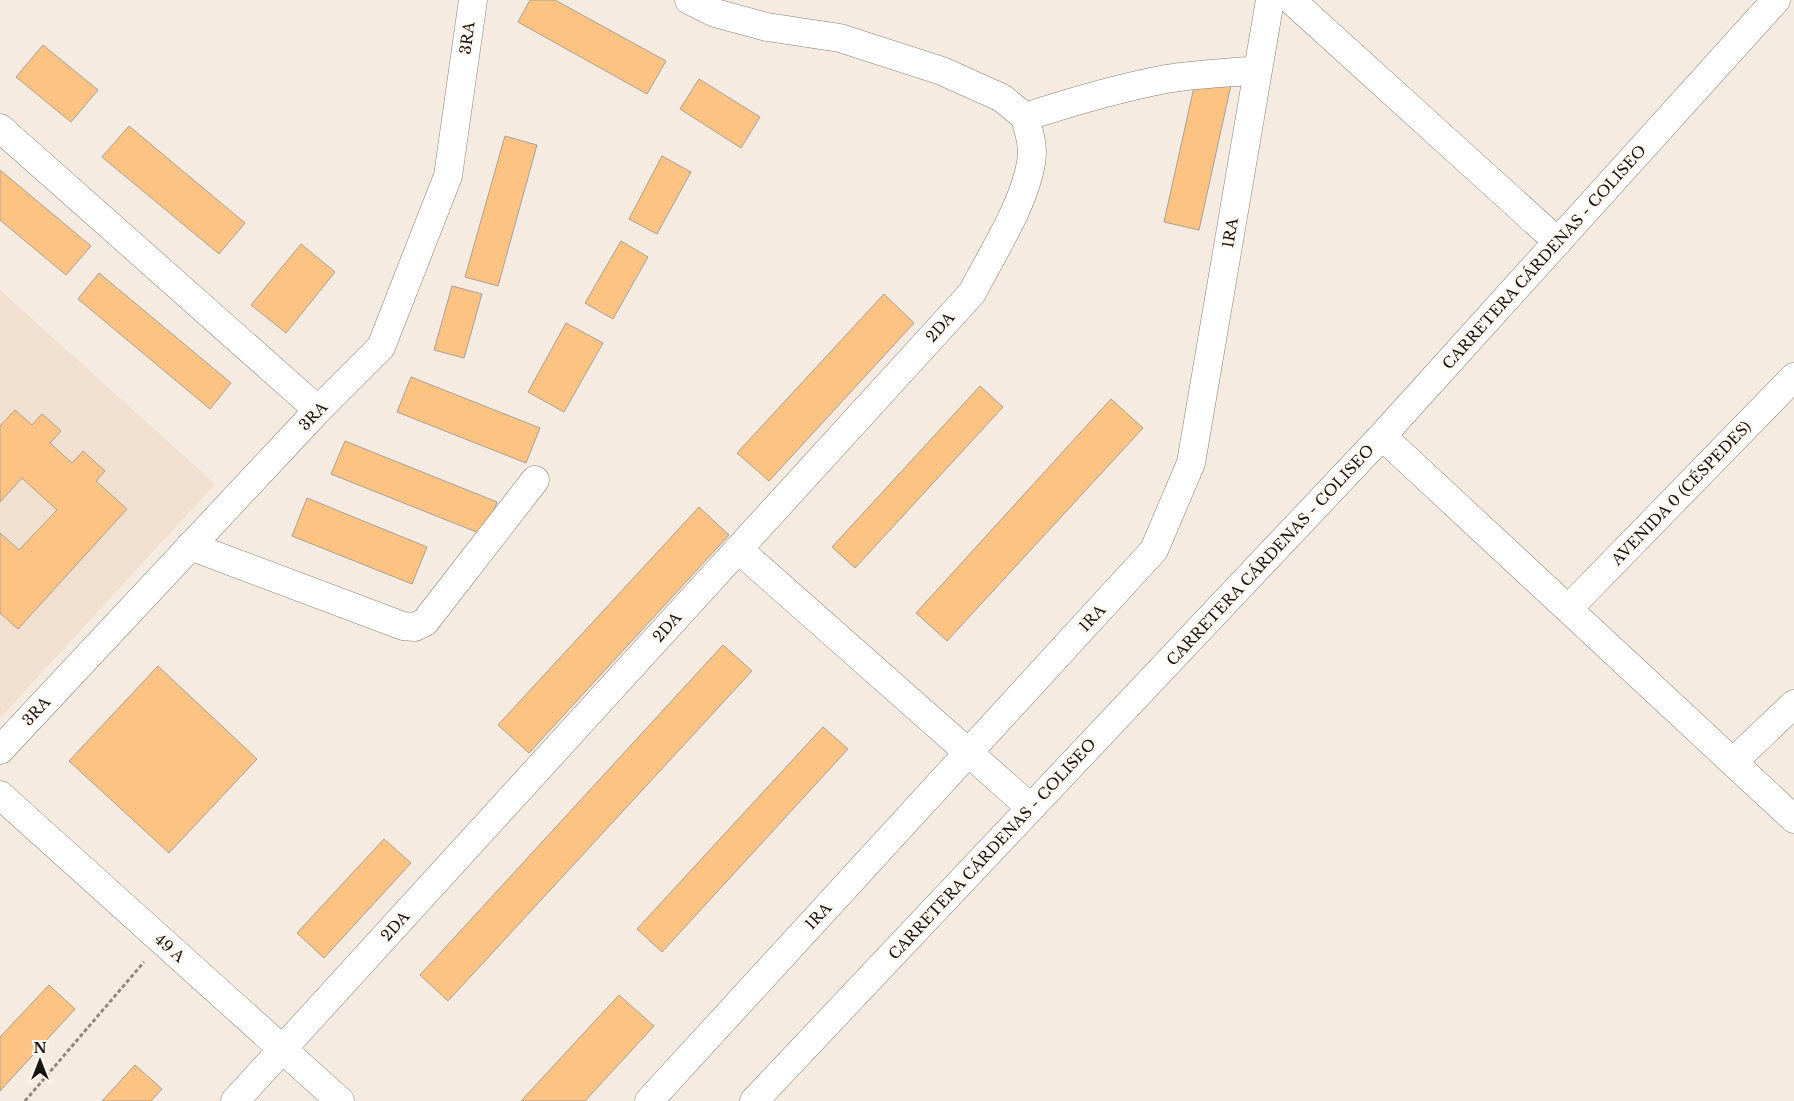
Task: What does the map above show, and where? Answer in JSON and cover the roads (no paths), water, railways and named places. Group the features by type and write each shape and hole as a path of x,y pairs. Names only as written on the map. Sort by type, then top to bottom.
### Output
{"street":[{"name":"3RA","path":"0,750 318,410 381,347 448,176 472,0"},
{"path":"688,0 715,13 767,28 840,38 942,71 1002,98 1025,117 1120,89 1168,79 1258,70"},
{"name":"1RA","path":"649,1101 1154,550 1191,463 1270,0"},
{"path":"1291,0 1558,242"},
{"name":"CARRETERA CÁRDENAS - COLISEO","path":"754,1101 1382,436 1776,0"},
{"name":"2DA","path":"235,1101 972,293 1023,195 1032,162 1032,140 1025,117"},
{"path":"0,128 318,410"},
{"name":"AVENIDA 0 (CÉSPEDES)","path":"1568,609 1794,377"},
{"path":"1382,436 1794,819"},
{"path":"190,546 403,626 415,627 425,622 535,480"},
{"path":"738,549 1031,808"},
{"path":"1733,762 1794,704"},
{"name":"49 A","path":"0,795 340,1101"}]}
